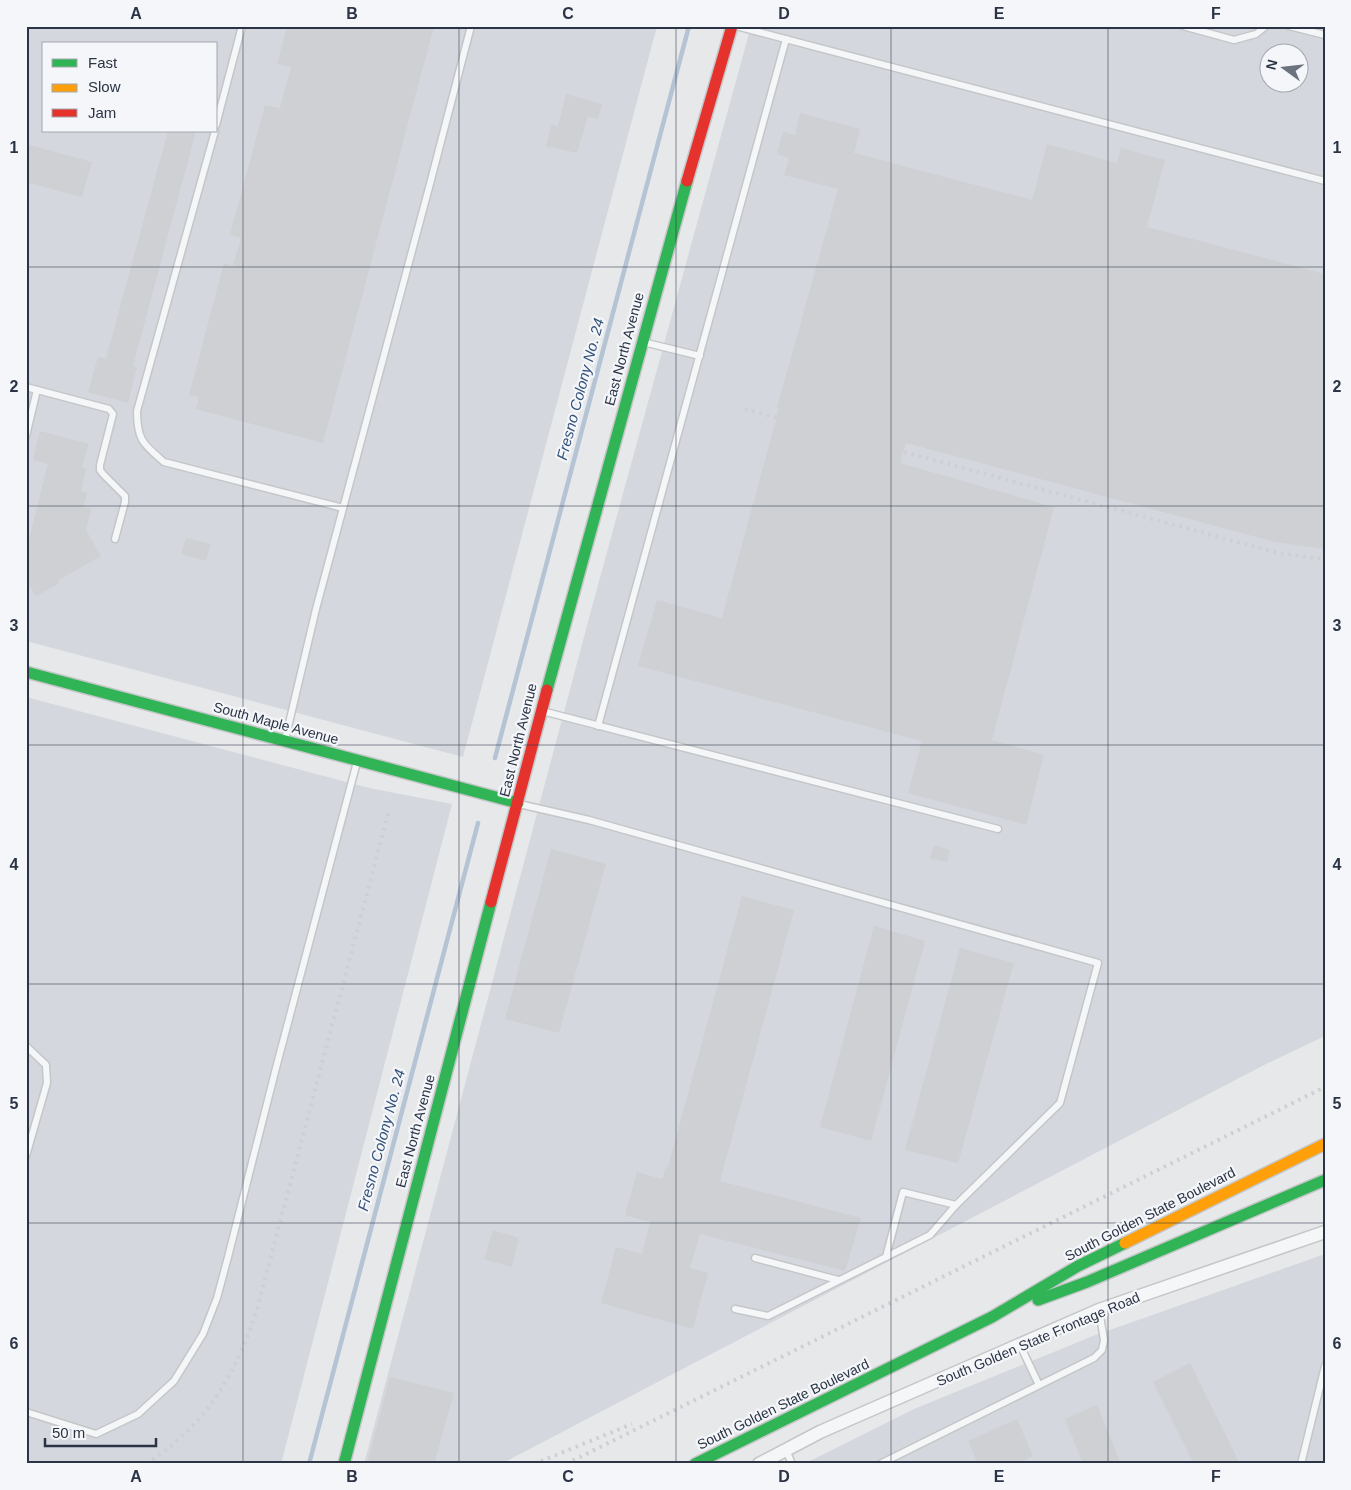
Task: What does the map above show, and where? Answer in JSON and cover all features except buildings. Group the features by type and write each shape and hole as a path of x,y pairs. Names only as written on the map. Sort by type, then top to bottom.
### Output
{"street":[{"name":"East North Avenue","path":"344,1464 541,711 642,342 732,26"},
{"name":"South Maple Avenue","path":"26,672 518,803"},
{"name":"South Golden State Boulevard","path":"695,1464 992,1317 1078,1266 1325,1144"},
{"name":"South Golden State Boulevard","path":"992,1317 1087,1282 1325,1180"},
{"name":"South Golden State Frontage Road","path":"759,1464 820,1432 1099,1310 1325,1232"}],"lane":[{"path":"218,117 242,26"},
{"path":"285,741 316,609 471,26"},
{"path":"736,26 1325,182"},
{"path":"1184,26 1234,40 1256,34 1266,26"},
{"path":"1289,26 1325,35"},
{"path":"598,726 786,39"},
{"path":"215,132 137,411 137,429 143,443 164,462 343,508"},
{"path":"642,342 700,356"},
{"path":"26,387 109,409 113,414 100,470 125,496 115,538"},
{"path":"26,436 38,390"},
{"path":"541,711 998,829"},
{"path":"26,1412 96,1434 138,1414 174,1381 203,1334 217,1298 226,1266 357,760"},
{"path":"518,803 589,820 1098,963 1060,1103 956,1206 930,1235 768,1316 735,1309"},
{"path":"26,1046 46,1065 47,1083 26,1156"},
{"path":"886,1258 903,1192 956,1206"},
{"path":"755,1258 838,1280"},
{"path":"880,1464 1094,1358 1102,1350 1104,1340 1099,1310"},
{"path":"1020,1345 1039,1384"},
{"path":"1301,1464 1323,1385 1325,1366"},
{"path":"786,1450 792,1464"}],"shaded area":[{"path":"26,26 657,26 463,757 26,641"},
{"path":"751,26 1325,26 1325,1036 1264,1065 501,1464 364,1464 589,618"},
{"path":"26,697 369,788 452,804 281,1464 26,1464"},
{"path":"1325,1254 1325,1464 804,1464 914,1409 1093,1336"}],"waterway":[{"name":"Fresno Colony No. 24","path":"495,758 689,26"},
{"name":"Fresno Colony No. 24","path":"309,1464 478,823"}],"railway":[{"path":"745,409 1278,553 1325,559"},
{"path":"146,1464 186,1433 202,1415 228,1377 249,1333 257,1309 389,810"},
{"path":"566,1464 1325,1087"},
{"path":"534,1464 632,1424"}],"traffic: fast":[{"path":"547,690 687,181"},
{"path":"26,672 518,803"},
{"path":"344,1464 491,902"},
{"path":"1038,1300 1087,1282 1325,1180"},
{"path":"695,1464 992,1317 1078,1266 1125,1243"}],"traffic: slow":[{"path":"1125,1243 1325,1144"}],"traffic: jam":[{"path":"687,181 732,26"},
{"path":"491,902 547,690"}]}
